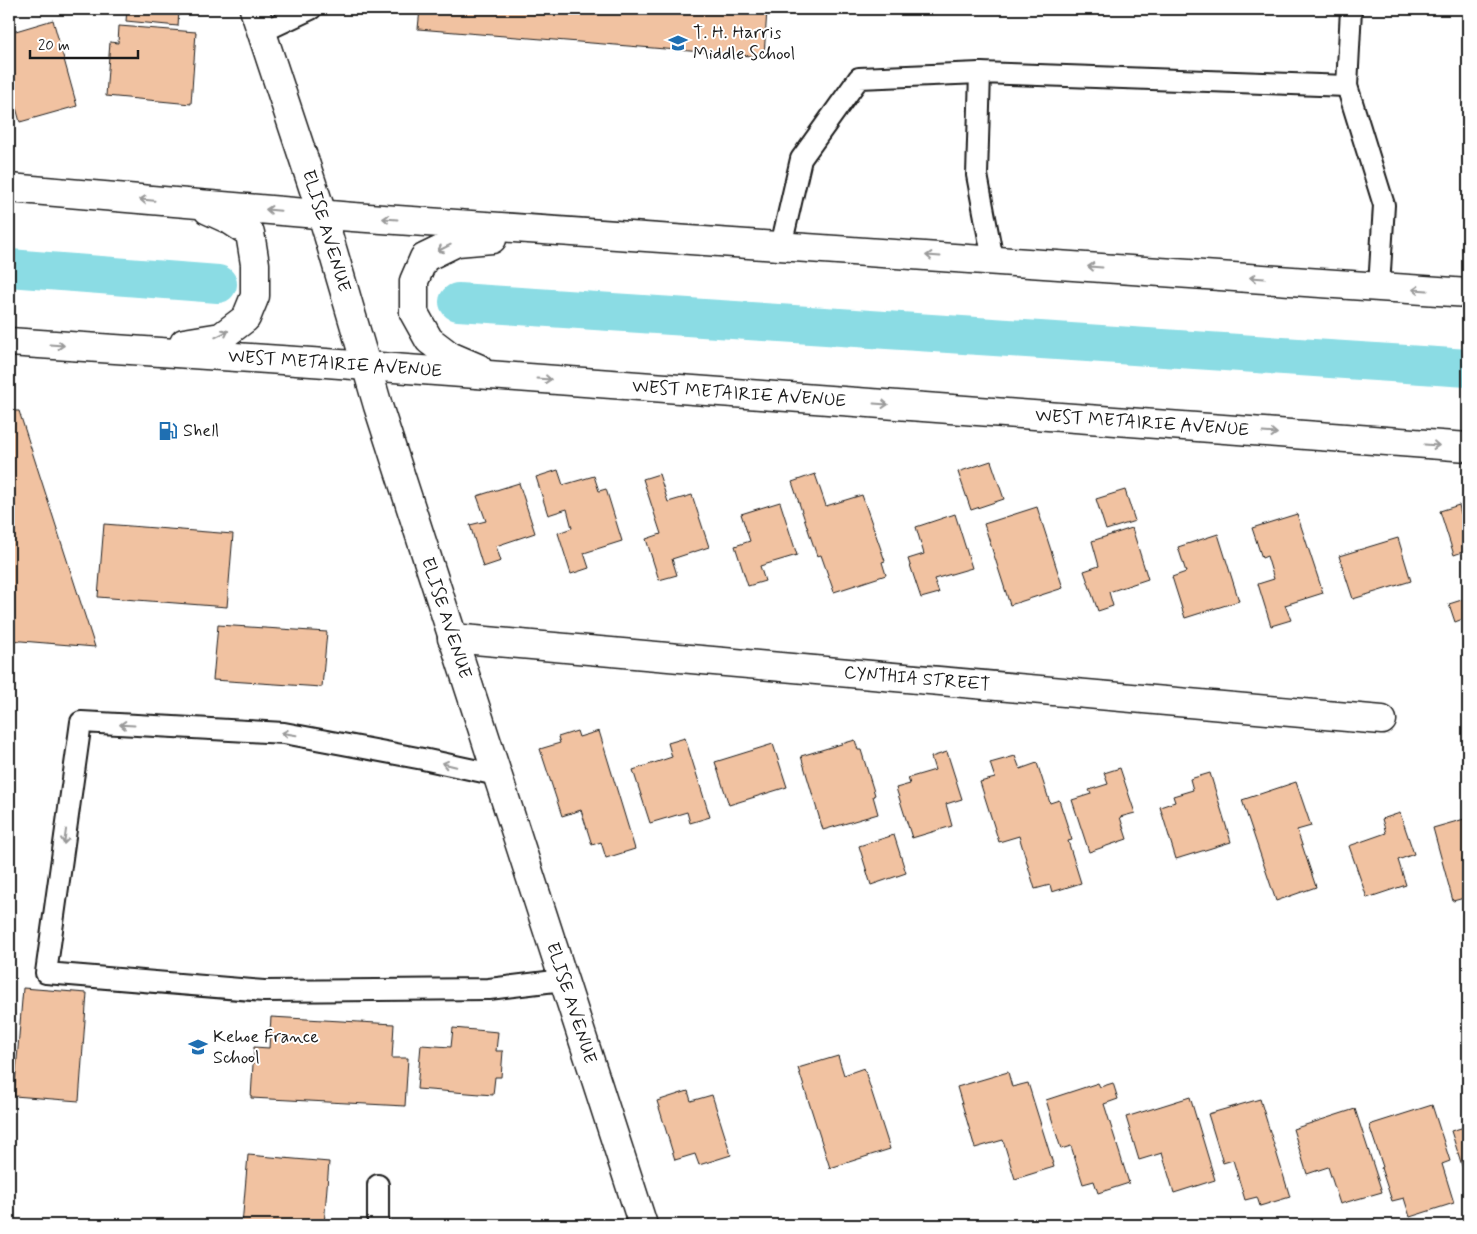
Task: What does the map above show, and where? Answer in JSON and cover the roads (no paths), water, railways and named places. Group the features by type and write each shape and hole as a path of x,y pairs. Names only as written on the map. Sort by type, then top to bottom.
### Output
{"main road":[{"name":"ELISE AVENUE","path":"258,20 322,214 365,366 642,1225"},
{"path":"9,188 322,214 1468,293"},
{"path":"140,351 221,337 246,318 255,296 255,264 250,233 230,220 195,204"},
{"path":"496,376 450,356 429,340 414,313 414,281 424,258 457,242 579,232"},
{"name":"WEST METAIRIE AVENUE","path":"9,342 365,366 1468,447"},
{"name":"CYNTHIA STREET","path":"452,638 1382,720"}],"lane":[{"path":"258,20 311,9"},
{"path":"1351,9 1348,86 1384,205 1379,287"},
{"path":"781,246 801,159 859,78 980,73 1348,86"},
{"path":"980,73 976,175 993,260"},
{"path":"496,775 423,759 284,733 81,722 46,973 264,991 489,989 563,980"},
{"path":"378,1185 378,1225"}],"waterway":[{"path":"9,268 218,284"},
{"path":"458,302 1468,368"}],"place":[{"name":"T. H. Harris Middle School","path":"678,43"},
{"name":"Shell","path":"168,431"},
{"name":"Kehoe France School","path":"198,1047"}]}
